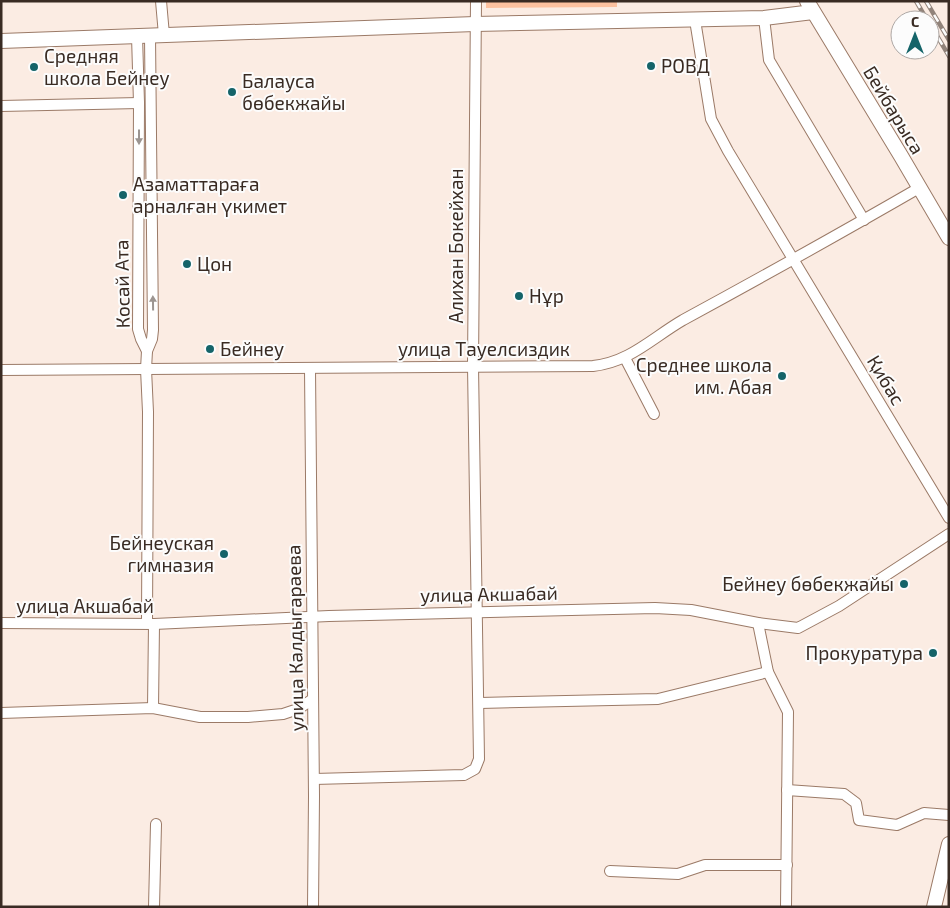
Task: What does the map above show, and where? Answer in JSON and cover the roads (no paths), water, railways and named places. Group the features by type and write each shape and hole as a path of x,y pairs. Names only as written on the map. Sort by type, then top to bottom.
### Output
{"street":[{"name":"Косай Ата","path":"147,351 138,329 139,102 151,36 161,1"},
{"name":"Алихан Бокейхан","path":"314,779 464,774 475,769 479,759 480,703 473,366 476,1"},
{"path":"1,41 475,24 764,18 810,6"},
{"name":"Бейбарыса","path":"810,6 949,238"},
{"path":"764,18 769,60 864,220"},
{"name":"Қибас","path":"695,20 711,119 728,151 949,518"},
{"name":"Косай Ата","path":"151,36 153,330 152,339 147,351 146,369 153,708"},
{"path":"1,106 139,102"},
{"name":"улица Тауелсиздик","path":"1,370 310,369 593,366 609,364 625,358 680,322 794,260 919,188"},
{"path":"139,228 152,228"},
{"path":"625,358 654,414"},
{"name":"улица Калдыгараева","path":"310,369 314,779 313,907"},
{"name":"улица Акшабай","path":"1,623 151,624 312,617 655,608 692,610 758,623 798,628 839,606 949,534"},
{"path":"758,623 768,672 788,712 786,907"},
{"path":"480,703 658,699 768,672"},
{"path":"1,713 153,708 200,717 248,717 283,714 298,709 313,699"},
{"path":"787,790 844,794 856,803 859,820 897,825 924,813 949,815"},
{"path":"154,907 156,824"},
{"path":"934,907 949,844"},
{"path":"610,871 678,874 705,865 787,866"}],"railway":[{"path":"916,1 921,10"},
{"path":"926,1 949,40"},
{"path":"940,41 949,56"}],"place":[{"name":"РОВД","path":"651,66"},
{"name":"Средняя школа Бейнеу","path":"34,67"},
{"name":"Балауса бөбекжайы","path":"232,92"},
{"name":"Азаматтараға арналған үкимет","path":"123,195"},
{"name":"Цон","path":"187,264"},
{"name":"Нұр","path":"519,296"},
{"name":"Бейнеу","path":"210,349"},
{"name":"Среднее школа им. Абая","path":"782,376"},
{"name":"Бейнеуская гимназия","path":"224,554"},
{"name":"Бейнеу бөбекжайы","path":"904,584"},
{"name":"Прокуратура","path":"933,653"}]}
